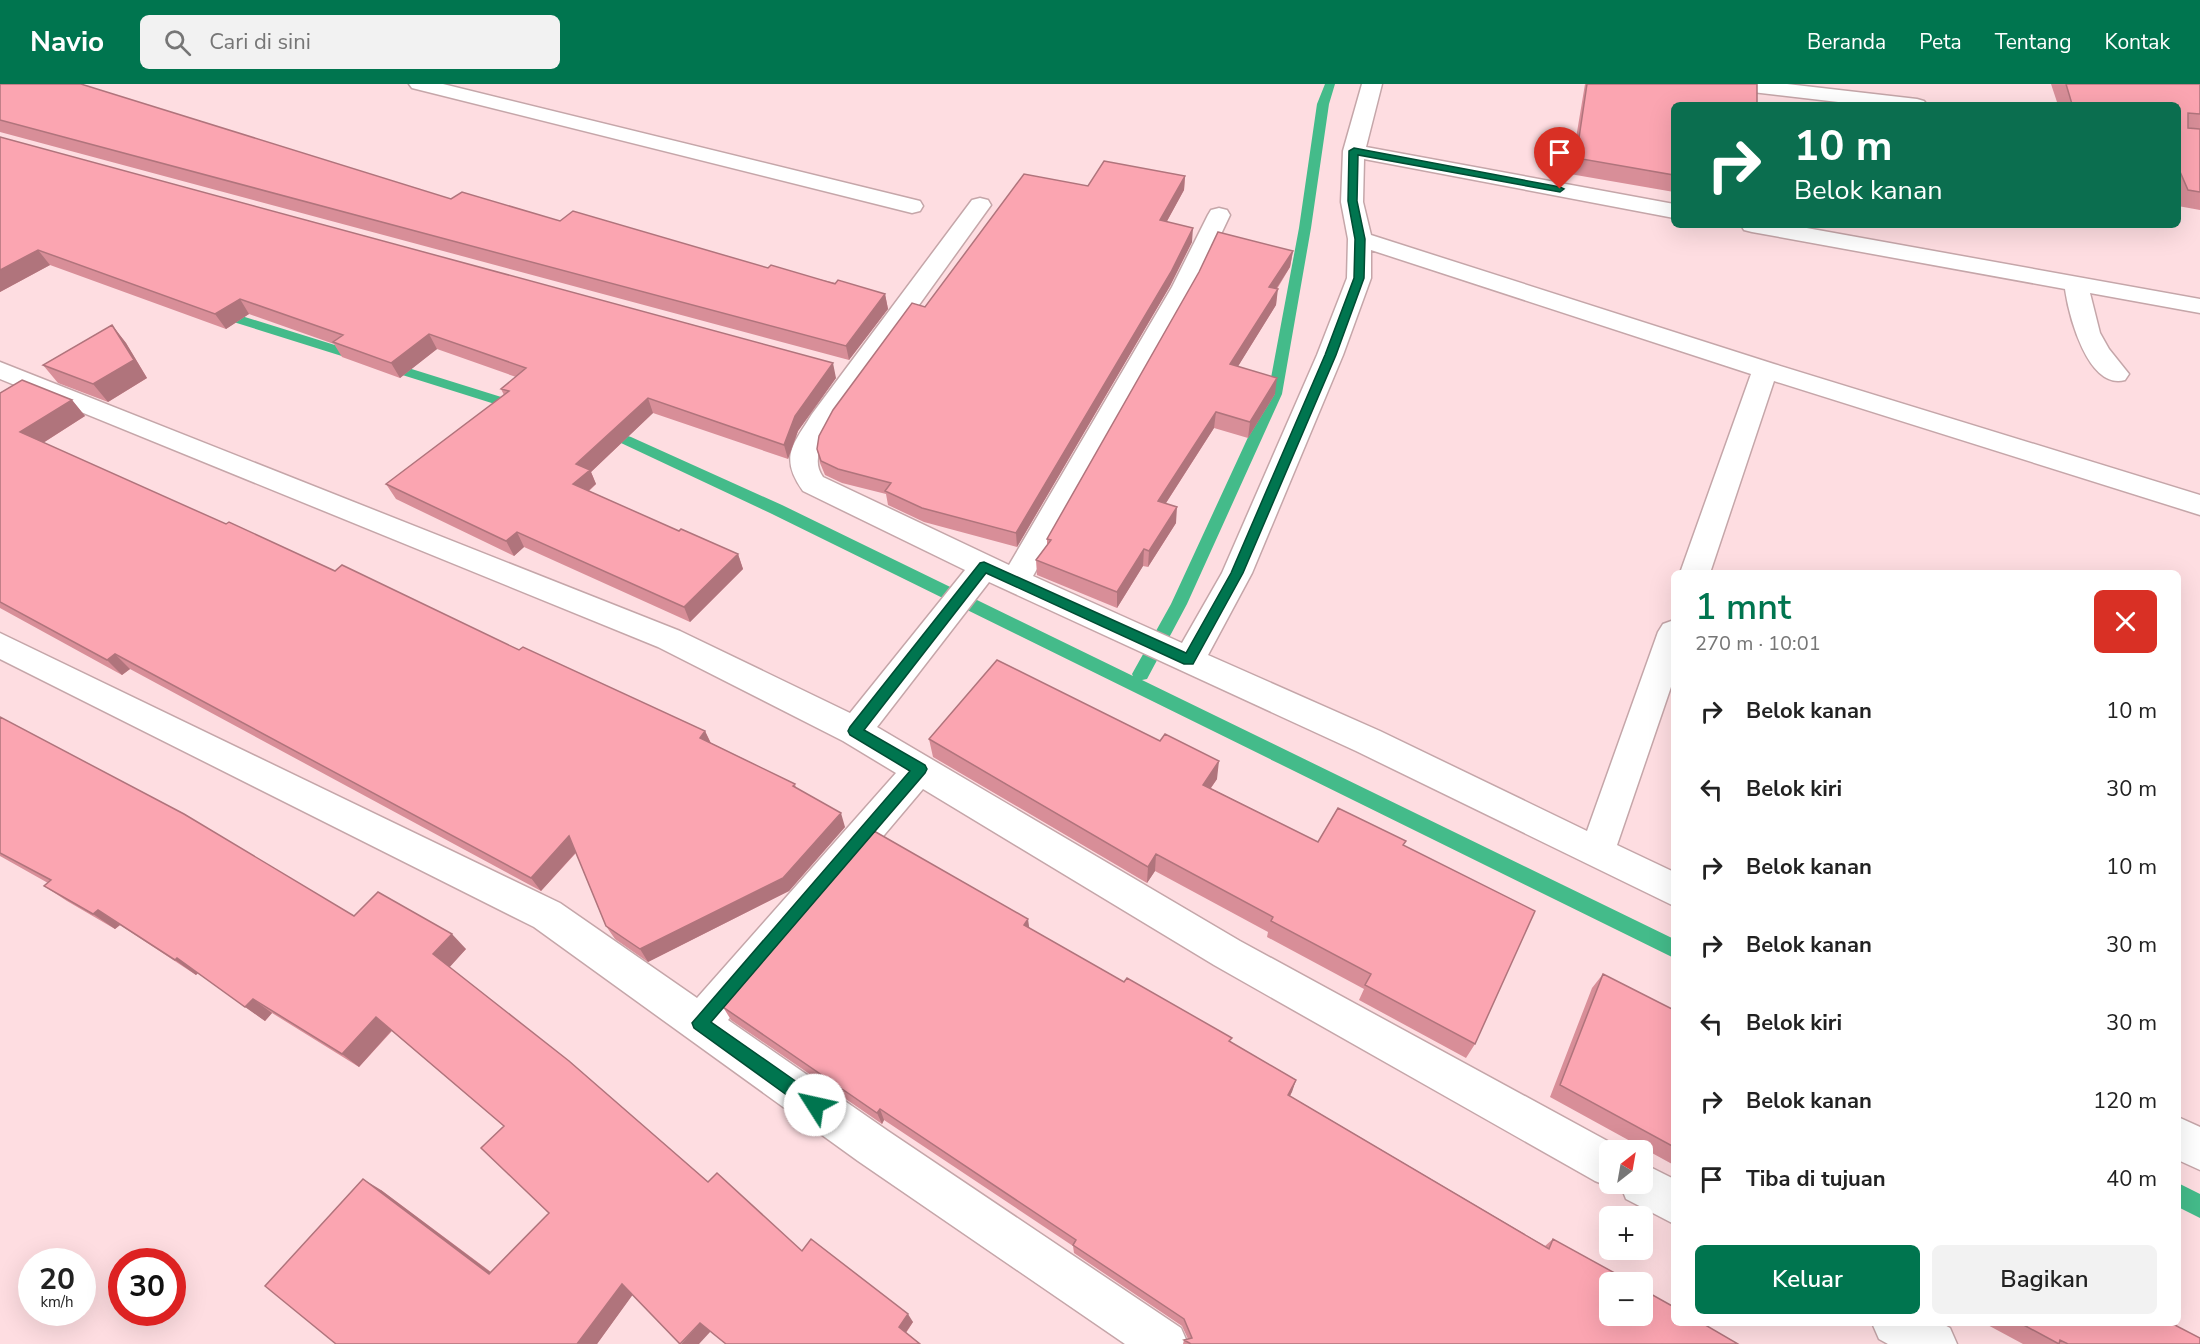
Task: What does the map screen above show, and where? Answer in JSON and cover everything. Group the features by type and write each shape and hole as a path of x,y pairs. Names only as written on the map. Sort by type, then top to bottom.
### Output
{"street":[{"path":"419,84 912,206"},
{"path":"1189,660 1237,573 1330,355 1359,278 1360,239 1352,201 1354,151 1372,84"},
{"path":"1736,84 1891,102"},
{"path":"1354,151 1671,209"},
{"path":"980,205 845,370 804,454 804,474 813,484 984,567 1368,741 1671,889"},
{"path":"1015,581 1184,287 1219,215"},
{"path":"1768,228 2200,306"},
{"path":"1360,239 1766,370 2200,505"},
{"path":"2077,285 2081,319 2099,356 2116,374"},
{"path":"0,370 669,639 855,731 1227,953 1599,1160"},
{"path":"1696,570 1766,370"},
{"path":"855,731 984,567"},
{"path":"1597,852 1671,641"},
{"path":"0,645 547,915 873,1146 1165,1344"},
{"path":"700,1023 920,769"},
{"path":"2181,1140 2200,1149"},
{"path":"1653,1191 1671,1200"},
{"path":"1901,1326 1934,1344"}],"building":[{"path":"0,84 81,84 451,199 462,192 560,221 573,211 768,268 771,265 835,284 838,280 885,294 846,346 0,120"},
{"path":"1587,84 1757,84 1757,102 1671,102 1671,174 1576,158"},
{"path":"2066,84 2200,84 2200,114 2188,113 2188,128 2200,129 2200,192 2188,190 2181,174 2181,102 2071,102"},
{"path":"0,137 833,363 795,416 784,445 648,398 576,464 590,470 573,484 679,531 681,529 738,554 684,607 517,532 506,541 386,484 509,391 501,389 526,368 429,334 391,363 333,342 343,335 240,299 215,314 38,250 0,270"},
{"path":"1104,161 1185,176 1160,220 1193,228 1171,272 1016,533 922,508 885,491 891,483 838,469 821,461 817,449 819,436 833,410 912,303 925,307 1024,174 1088,186"},
{"path":"1218,232 1293,251 1269,287 1278,289 1230,364 1277,378 1250,422 1216,412 1158,501 1177,507 1149,551 1144,549 1117,592 1036,560 1051,540 1047,539 1199,272"},
{"path":"112,325 134,360 93,384 43,365"},
{"path":"22,380 72,400 20,432 226,524 229,522 335,571 342,565 519,650 523,647 705,731 700,738 795,784 793,786 841,813 783,878 640,949 606,926 569,836 531,878 115,654 107,660 0,602 0,393"},
{"path":"997,660 1160,741 1165,734 1219,761 1203,785 1318,842 1338,808 1406,841 1403,845 1535,911 1475,1044 1365,985 1371,974 1271,921 1273,917 1156,854 1148,867 929,739"},
{"path":"0,717 184,814 354,916 378,892 452,934 433,954 569,1061 708,1182 717,1173 802,1251 811,1239 908,1314 899,1327 920,1344 726,1344 700,1323 680,1344 622,1284 577,1344 336,1344 265,1286 363,1179 489,1274 549,1213 481,1148 504,1126 376,1017 342,1054 253,999 245,1007 177,958 175,960 98,910 93,914 44,886 51,880 0,853"},
{"path":"874,831 1028,919 1024,925 1124,982 1127,978 1232,1038 1229,1041 1296,1080 1288,1095 1549,1249 1553,1239 1613,1272 1599,1272 1599,1326 1653,1326 1653,1295 1671,1305 1671,1326 1707,1326 1738,1344 1191,1344 1184,1340 1192,1338 1184,1319 1073,1245 1076,1240 880,1109 877,1113 723,1007"},
{"path":"1603,974 1671,1008 1671,1145 1560,1085"},
{"path":"2026,1326 2177,1326 2200,1338 2200,1344 2068,1344 2060,1340 2059,1344"}],"waterway":[{"path":"1141,674 1179,604 1275,394 1305,228 1323,104 1330,84"},
{"path":"216,312 519,407"},
{"path":"603,433 626,440 776,509 1671,948"},
{"path":"2181,1196 2200,1206"}],"route":[{"path":"815,1105 700,1023 920,769 855,731 984,567 1189,660 1237,573 1330,355 1359,278 1360,239 1352,201 1354,151 1560,189"}]}
